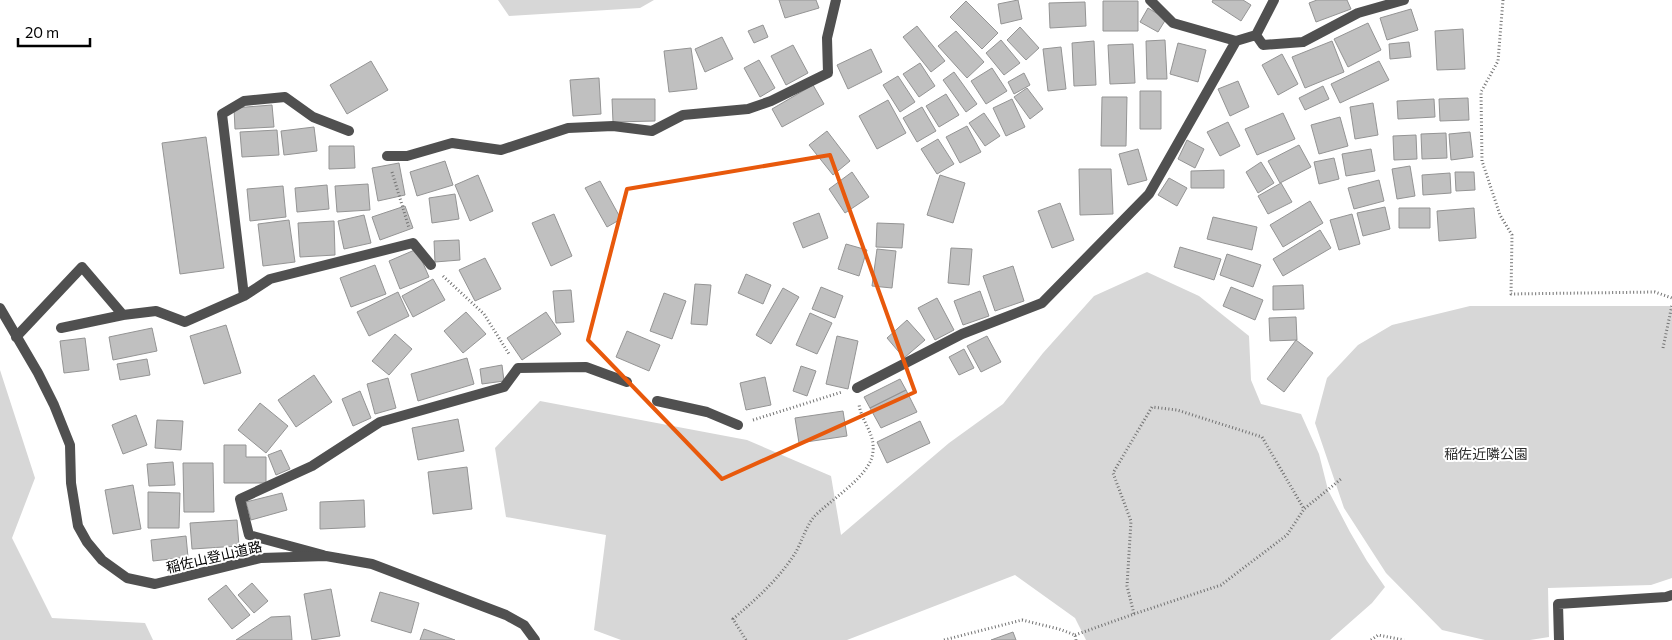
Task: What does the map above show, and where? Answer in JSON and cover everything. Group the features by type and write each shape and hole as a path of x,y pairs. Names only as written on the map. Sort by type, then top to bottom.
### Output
{"street":[{"path":"387,156 407,156 452,143 501,150 568,128 613,126 652,131 683,115 748,109 772,101 828,73 827,38 836,0"},
{"path":"1150,0 1173,23 1236,41 1256,35 1274,0"},
{"path":"1256,35 1263,45 1303,42 1358,13 1404,0"},
{"path":"857,388 962,334 1042,303 1148,194 1236,41"},
{"path":"244,296 222,114 244,101 284,97 313,117 349,131"},
{"path":"61,328 123,315 156,311 185,322 244,296 270,279 413,243 431,265"},
{"path":"16,337 82,267 123,315"},
{"name":"稲佐山登山道路","path":"0,308 38,373 54,405 70,445 71,483 78,526 87,542 102,560 127,578 155,584 260,558 326,556 372,564 506,615 524,624 534,640"},
{"path":"326,556 249,535 240,499 312,466 380,422 504,387 518,368 586,366 628,382"},
{"path":"657,401 707,412 738,425"},
{"path":"1559,640 1558,604 1666,597 1672,595"}],"path":[{"path":"1503,0 1498,61 1481,92 1482,161 1500,215 1512,235 1511,294 1655,292 1672,298"},
{"path":"387,156 413,243"},
{"path":"431,265 484,314 518,368"},
{"path":"1663,348 1672,305"},
{"path":"738,425 857,388"},
{"path":"1134,614 1127,586 1132,521 1113,473 1152,407 1177,410 1262,437 1304,509"},
{"path":"746,640 733,619 771,586 794,555 813,519 864,472 874,452 872,436 860,412"},
{"path":"944,640 1022,620 1059,628 1075,635 1221,585 1287,536 1304,509 1341,479"},
{"path":"1075,635 1076,640"},
{"path":"1371,640 1378,635 1404,640"}],"highlighted area":[{"path":"830,155 915,392 722,479 588,340 627,189"}],"green space":[{"path":"498,0 654,0 640,8 509,16"},
{"path":"1147,272 1199,296 1249,336 1251,380 1261,404 1301,414 1319,454 1328,490 1367,561 1385,587 1372,603 1330,640 1086,640 1075,618 1015,575 847,640 621,640 594,630 606,535 506,517 495,448 540,401 747,440 831,476 841,535 949,443 1003,404 1043,353 1094,296"},
{"name":"稲佐近隣公園","path":"1470,306 1670,306 1672,308 1672,578 1651,585 1548,588 1549,637 1530,640 1485,640 1442,630 1386,573 1344,508 1315,423 1327,378 1358,345 1392,325"},
{"path":"0,370 35,478 12,538 52,618 145,623 153,640 0,640"}],"building":[{"path":"779,0 816,0 819,8 785,18"},
{"path":"1018,0 1022,19 1001,24 998,4"},
{"path":"1213,0 1243,0 1251,5 1241,21 1212,2"},
{"path":"1317,0 1347,0 1351,9 1316,22 1309,3"},
{"path":"966,1 998,33 982,49 950,17"},
{"path":"1103,1 1138,1 1138,31 1103,31"},
{"path":"1085,2 1086,26 1050,28 1049,3"},
{"path":"1148,8 1166,19 1158,32 1140,22"},
{"path":"1411,9 1418,30 1387,40 1380,18"},
{"path":"1368,23 1381,50 1348,67 1334,39"},
{"path":"763,25 768,37 754,43 748,31"},
{"path":"917,26 945,61 931,72 903,37"},
{"path":"1020,27 1039,48 1026,60 1007,40"},
{"path":"1463,29 1465,69 1437,70 1435,31"},
{"path":"956,31 984,62 967,78 938,46"},
{"path":"722,37 733,59 705,72 695,49"},
{"path":"1001,40 1020,63 1004,75 986,53"},
{"path":"1165,40 1167,79 1147,79 1146,41"},
{"path":"1094,41 1096,85 1074,86 1072,43"},
{"path":"1332,41 1344,72 1305,88 1292,57"},
{"path":"1409,42 1411,57 1390,59 1389,44"},
{"path":"1178,43 1206,50 1198,82 1170,74"},
{"path":"1133,44 1135,83 1110,84 1108,45"},
{"path":"793,45 808,73 786,85 771,56"},
{"path":"1061,47 1066,89 1048,91 1043,49"},
{"path":"691,48 697,89 669,92 664,51"},
{"path":"871,49 882,72 848,89 837,65"},
{"path":"1282,54 1298,84 1278,95 1262,65"},
{"path":"759,60 775,88 760,97 744,68"},
{"path":"371,61 388,90 347,114 330,85"},
{"path":"1379,61 1389,80 1340,103 1331,84"},
{"path":"920,63 935,86 919,97 903,74"},
{"path":"992,68 1007,91 986,104 971,81"},
{"path":"954,72 977,104 966,112 943,80"},
{"path":"1024,73 1030,85 1014,94 1008,82"},
{"path":"898,76 915,102 900,112 883,85"},
{"path":"599,78 601,114 573,116 570,80"},
{"path":"1238,81 1249,107 1230,116 1218,89"},
{"path":"813,85 824,104 782,127 772,109"},
{"path":"1323,86 1329,99 1305,110 1299,98"},
{"path":"1027,88 1043,109 1030,119 1014,97"},
{"path":"1140,91 1161,91 1161,129 1140,129"},
{"path":"946,94 959,115 939,127 926,106"},
{"path":"1102,97 1127,97 1126,146 1101,146"},
{"path":"1468,98 1469,120 1440,121 1439,99"},
{"path":"612,99 655,99 655,121 613,122"},
{"path":"1012,99 1025,127 1006,136 993,108"},
{"path":"1434,99 1435,117 1398,119 1397,101"},
{"path":"888,100 906,133 877,149 859,116"},
{"path":"1373,103 1378,135 1355,139 1350,107"},
{"path":"272,105 274,127 235,129 234,108"},
{"path":"922,107 936,131 917,142 903,118"},
{"path":"984,113 1000,136 985,146 969,123"},
{"path":"1283,113 1295,139 1257,155 1245,129"},
{"path":"1340,117 1348,146 1319,154 1311,125"},
{"path":"1228,122 1240,146 1220,156 1207,132"},
{"path":"967,126 981,152 960,163 946,137"},
{"path":"314,127 317,151 284,155 281,131"},
{"path":"277,130 279,155 242,157 240,132"},
{"path":"827,131 850,161 833,175 809,145"},
{"path":"1470,132 1473,157 1451,160 1449,134"},
{"path":"1446,133 1447,158 1422,159 1421,134"},
{"path":"1416,135 1417,159 1394,160 1393,136"},
{"path":"206,137 224,268 180,274 162,143"},
{"path":"938,139 954,164 937,174 921,149"},
{"path":"1187,140 1204,149 1195,168 1178,159"},
{"path":"1299,145 1311,167 1280,183 1268,161"},
{"path":"329,146 354,146 355,168 329,169"},
{"path":"1138,149 1147,180 1128,185 1119,154"},
{"path":"1371,149 1375,171 1346,176 1342,154"},
{"path":"1334,158 1339,179 1319,184 1314,162"},
{"path":"445,161 453,185 417,196 410,172"},
{"path":"1261,162 1274,183 1258,193 1246,172"},
{"path":"399,163 405,195 378,201 372,168"},
{"path":"1410,166 1415,196 1397,199 1392,169"},
{"path":"1079,169 1111,169 1113,214 1080,215"},
{"path":"1224,170 1224,188 1191,188 1191,171"},
{"path":"852,172 869,197 845,213 829,189"},
{"path":"1455,172 1474,172 1475,190 1456,191"},
{"path":"1450,173 1451,193 1423,195 1422,175"},
{"path":"478,175 493,211 470,221 455,185"},
{"path":"940,175 965,183 953,223 927,215"},
{"path":"1169,178 1187,188 1177,206 1158,195"},
{"path":"1379,180 1384,201 1354,209 1348,188"},
{"path":"600,181 621,219 607,227 585,188"},
{"path":"1281,183 1292,202 1268,214 1258,196"},
{"path":"368,184 370,210 337,212 335,186"},
{"path":"327,185 329,209 297,212 295,188"},
{"path":"283,186 286,217 250,221 247,189"},
{"path":"455,194 459,219 432,223 429,198"},
{"path":"1310,201 1323,223 1283,247 1270,225"},
{"path":"1060,203 1074,240 1052,248 1038,211"},
{"path":"405,206 413,228 380,240 372,217"},
{"path":"1385,207 1390,229 1363,236 1357,213"},
{"path":"1399,208 1430,208 1430,228 1399,228"},
{"path":"1474,208 1476,238 1439,241 1437,211"},
{"path":"819,213 828,238 803,248 793,223"},
{"path":"554,214 572,256 551,266 532,223"},
{"path":"1352,214 1360,244 1339,250 1330,220"},
{"path":"364,215 371,243 344,249 338,221"},
{"path":"1213,217 1257,227 1252,250 1207,239"},
{"path":"289,220 295,262 263,266 258,224"},
{"path":"334,221 335,255 300,257 298,223"},
{"path":"877,223 904,224 902,248 876,247"},
{"path":"1320,230 1331,248 1283,276 1273,259"},
{"path":"459,240 460,260 435,262 434,241"},
{"path":"846,244 867,250 859,276 838,269"},
{"path":"1180,247 1221,259 1214,280 1174,267"},
{"path":"951,248 972,249 969,285 948,283"},
{"path":"417,249 429,277 400,289 389,261"},
{"path":"877,249 896,251 892,288 872,286"},
{"path":"1227,254 1261,265 1253,287 1220,275"},
{"path":"485,258 501,289 475,301 459,270"},
{"path":"375,265 386,294 351,307 340,278"},
{"path":"1013,266 1024,301 995,311 983,276"},
{"path":"746,274 771,285 763,304 738,293"},
{"path":"433,279 445,300 413,317 402,296"},
{"path":"695,284 711,285 707,325 691,324"},
{"path":"1303,285 1304,309 1273,310 1273,286"},
{"path":"821,287 843,296 835,318 812,309"},
{"path":"1231,287 1263,300 1255,320 1223,306"},
{"path":"783,288 799,297 771,344 756,335"},
{"path":"571,290 574,322 556,323 553,291"},
{"path":"980,291 989,316 963,325 954,301"},
{"path":"398,292 409,316 369,336 357,312"},
{"path":"664,293 686,301 672,339 650,331"},
{"path":"937,298 954,330 935,340 918,308"},
{"path":"466,312 486,334 463,353 444,331"},
{"path":"546,312 561,334 522,360 507,338"},
{"path":"810,313 832,323 817,354 796,345"},
{"path":"1296,317 1297,340 1270,341 1269,318"},
{"path":"907,320 925,340 904,358 887,338"},
{"path":"226,325 241,373 204,384 190,336"},
{"path":"152,328 157,351 113,360 109,337"},
{"path":"627,331 660,345 649,371 616,357"},
{"path":"395,334 412,349 389,375 372,361"},
{"path":"837,336 858,341 848,389 826,384"},
{"path":"987,336 1001,362 981,372 967,346"},
{"path":"85,338 89,370 64,373 60,341"},
{"path":"1296,340 1313,353 1284,392 1267,379"},
{"path":"964,349 974,368 959,375 949,357"},
{"path":"467,358 474,384 418,401 411,374"},
{"path":"147,359 150,375 120,380 117,364"},
{"path":"502,365 504,381 482,384 480,369"},
{"path":"801,366 816,371 807,396 793,391"},
{"path":"314,375 332,402 296,427 278,400"},
{"path":"765,377 771,405 746,410 740,383"},
{"path":"388,378 396,408 375,414 367,384"},
{"path":"900,379 906,390 870,408 864,397"},
{"path":"906,390 917,412 881,428 870,408"},
{"path":"360,391 371,418 353,426 342,399"},
{"path":"260,403 288,426 266,453 238,430"},
{"path":"843,411 847,436 799,443 795,418"},
{"path":"136,415 147,445 123,454 112,425"},
{"path":"458,419 464,451 418,460 412,428"},
{"path":"157,420 183,421 181,450 155,448"},
{"path":"920,421 930,443 887,463 877,442"},
{"path":"224,445 246,445 246,457 266,457 266,483 224,483"},
{"path":"281,450 290,469 276,475 268,455"},
{"path":"173,462 175,485 149,486 147,464"},
{"path":"183,463 213,463 214,512 184,512"},
{"path":"467,467 472,509 433,514 428,472"},
{"path":"133,485 141,529 113,534 105,490"},
{"path":"148,492 180,493 179,528 148,528"},
{"path":"282,493 287,510 251,520 246,502"},
{"path":"364,500 365,527 320,529 320,502"},
{"path":"237,520 239,546 192,549 190,523"},
{"path":"186,536 188,557 153,561 151,540"},
{"path":"252,583 268,601 254,613 238,595"},
{"path":"226,585 250,615 232,629 208,599"},
{"path":"331,589 340,636 312,640 304,594"},
{"path":"380,592 419,603 411,633 371,621"},
{"path":"290,616 292,640 236,640 271,617"},
{"path":"424,629 455,640 420,640"},
{"path":"1013,632 1016,640 991,640"}]}
